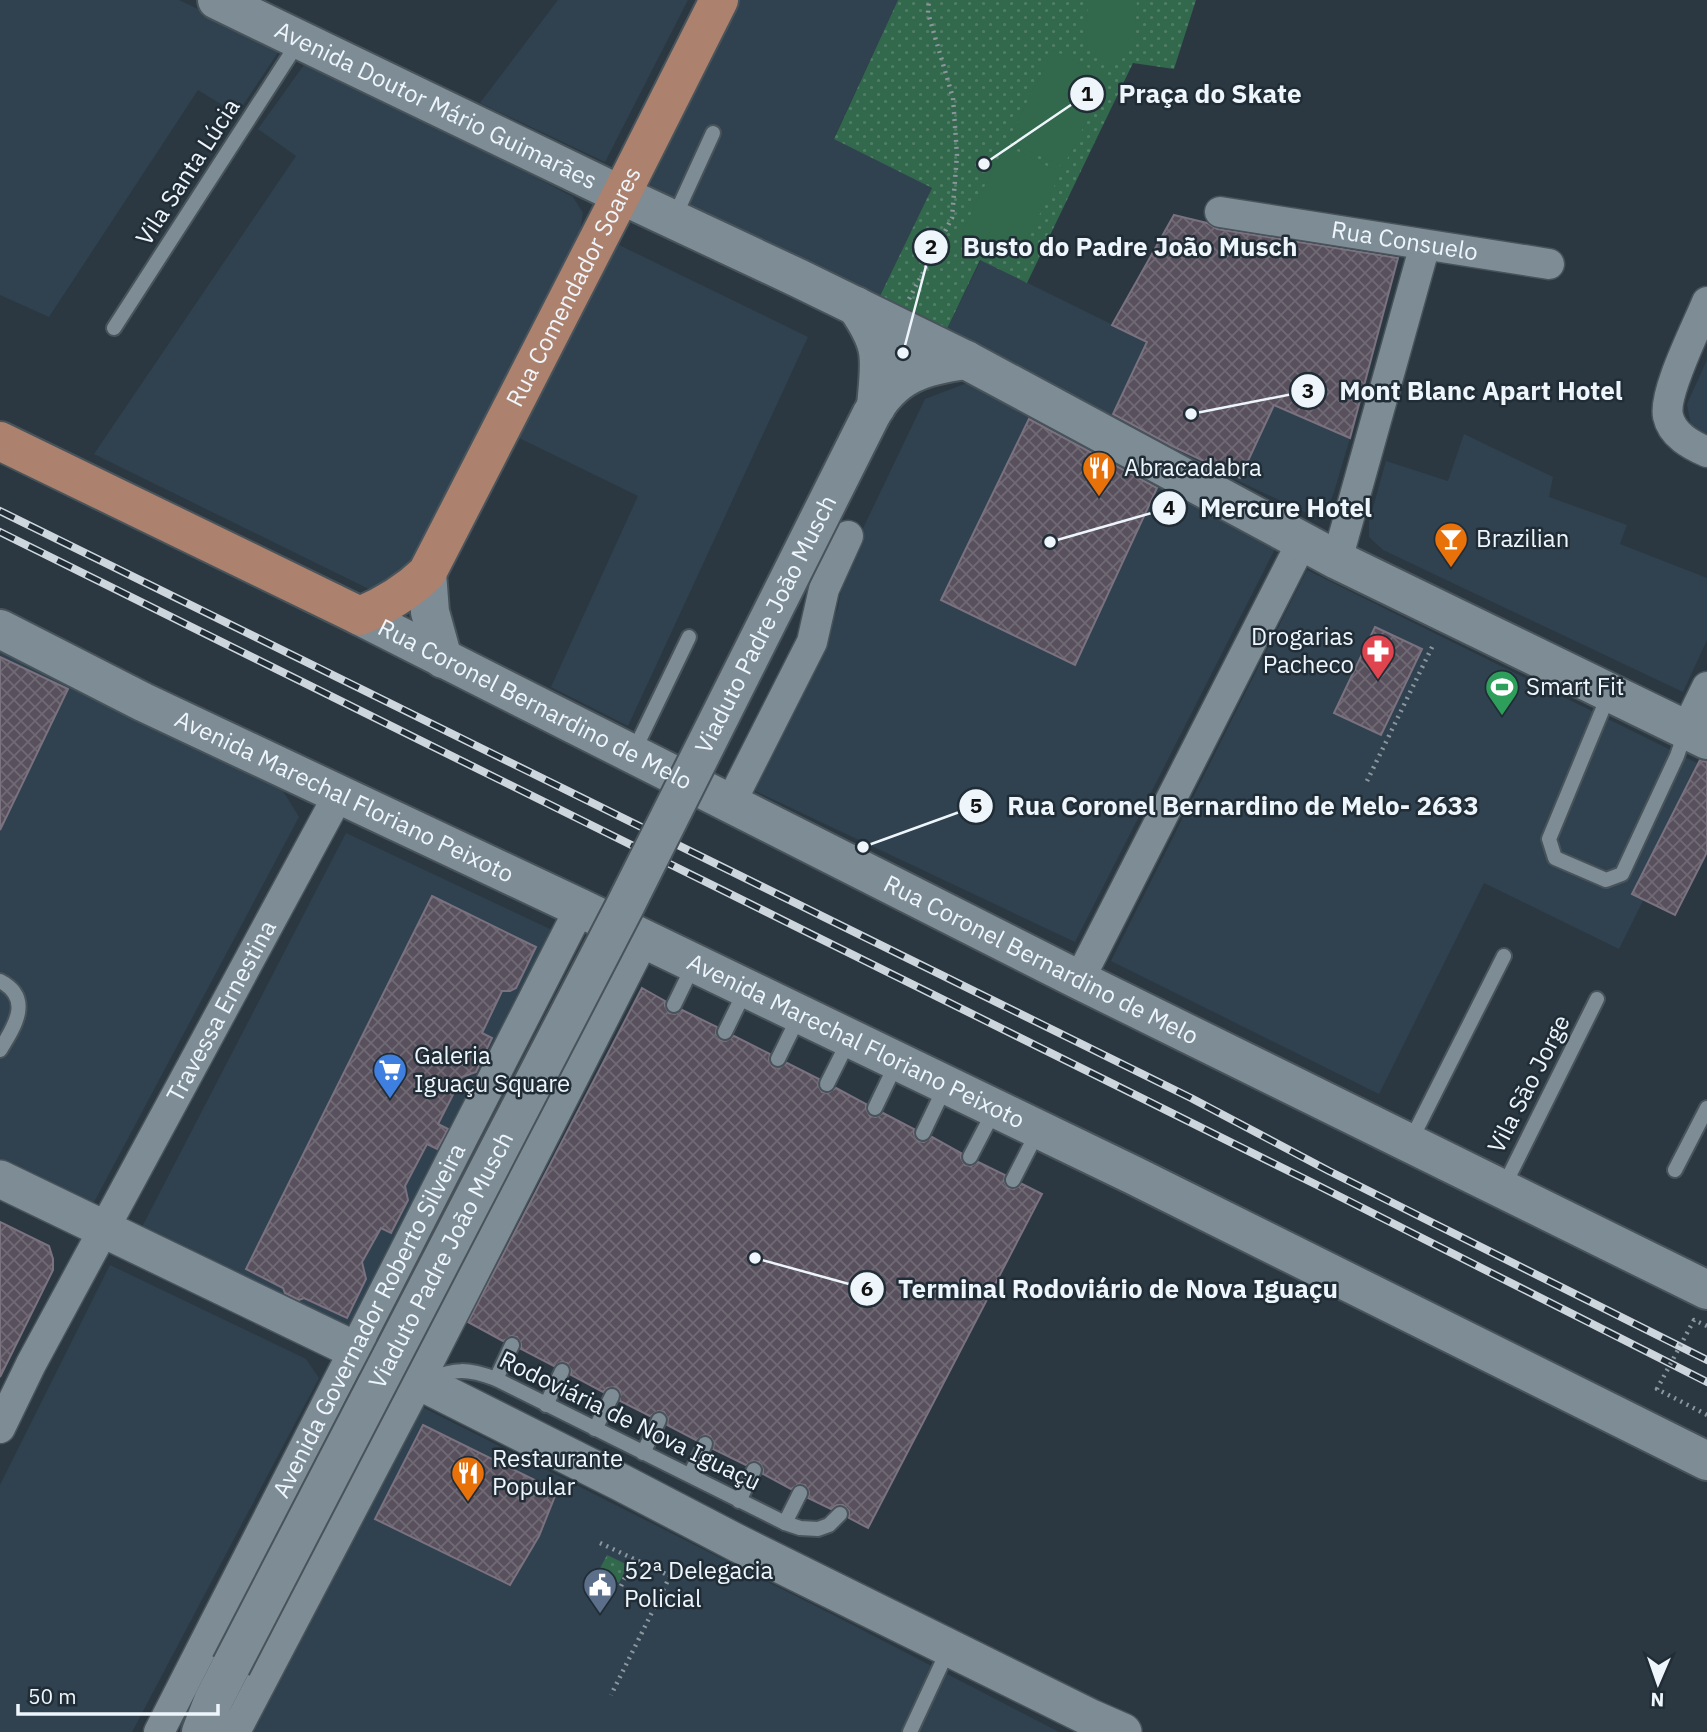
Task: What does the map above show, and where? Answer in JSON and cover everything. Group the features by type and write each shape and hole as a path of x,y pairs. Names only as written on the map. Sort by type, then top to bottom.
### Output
{"main road":[{"name":"Avenida Doutor Mário Guimarães","path":"217,0 966,360 1301,542 1697,735"},
{"name":"Rua Comendador Soares","path":"360,616 397,598 427,573 719,0"},
{"name":"Viaduto Padre João Musch","path":"856,306 878,347 880,365 874,411"},
{"name":"Viaduto Padre João Musch","path":"191,1732 207,1716 630,896 874,411 903,378 922,368 966,360"},
{"name":"Rua Coronel Bernardino de Melo","path":"0,442 360,616 1079,980 1707,1290"},
{"path":"427,573 430,612 443,659"},
{"name":"Avenida Marechal Floriano Peixoto","path":"0,629 143,702 580,908 1133,1175 1707,1461"}],"street":[{"name":"Rua Consuelo","path":"1220,212 1549,264"},
{"path":"1337,560 1425,245"},
{"path":"1707,302 1675,379 1668,401 1668,416 1678,434 1692,446 1707,452"},
{"path":"730,804 812,642 824,589 848,536"},
{"path":"1079,980 1301,542"},
{"path":"1697,735 1707,687"},
{"name":"Travessa Ernestina","path":"0,1428 103,1229 339,794"},
{"name":"Avenida Governador Roberto Silveira","path":"159,1732 580,908"},
{"path":"235,1732 419,1381 644,939"},
{"path":"0,1179 419,1381 622,1482 739,1544 1123,1732"}],"lane":[{"name":"Vila Santa Lúcia","path":"114,328 300,40"},
{"path":"674,220 713,133"},
{"path":"632,755 689,637"},
{"path":"1609,693 1549,839 1555,858 1606,880 1622,874 1677,756 1697,735"},
{"path":"1410,1143 1504,956"},
{"path":"674,1005 694,963"},
{"path":"0,981 10,986 19,1003 14,1027 1,1047"},
{"path":"725,1032 747,988"},
{"name":"Vila São Jorge","path":"1502,1189 1597,999"},
{"path":"778,1059 800,1014"},
{"path":"827,1084 850,1038"},
{"path":"874,1108 898,1062"},
{"path":"923,1133 946,1085"},
{"path":"970,1157 995,1108"},
{"path":"1675,1170 1707,1108"},
{"path":"1013,1180 1039,1130"},
{"path":"496,1378 512,1345"},
{"name":"Rodoviária de Nova Iguaçu","path":"419,1381 455,1370 496,1378 785,1523 800,1528 818,1529 829,1525 840,1514"},
{"path":"546,1405 562,1371"},
{"path":"595,1429 612,1396"},
{"path":"643,1453 659,1420"},
{"path":"690,1475 705,1444"},
{"path":"739,1501 754,1470"},
{"path":"785,1523 800,1493"},
{"path":"910,1732 949,1647"}],"path":[{"path":"895,325 952,218 957,155 953,98 928,13 929,0"},
{"path":"1367,781 1448,614"},
{"path":"1707,1326 1694,1320 1657,1389 1707,1415"},
{"path":"600,1543 670,1576 611,1695"},
{"path":"621,1586 634,1558"}],"shaded area":[{"path":"0,0 179,0 281,48 237,114 198,90 49,317 0,295"},
{"path":"558,0 688,0 605,162 480,103"},
{"path":"738,0 898,0 834,138 932,188 879,298 650,185"},
{"path":"309,58 573,197 583,213 580,231 408,569 383,596 94,454 296,156 258,129"},
{"path":"615,243 808,337 628,726 551,687 638,496 517,437"},
{"path":"981,260 1290,412 1350,438 1326,512 1307,513 1097,415 946,331"},
{"path":"1707,360 1707,434 1691,426 1687,404"},
{"path":"970,382 1276,547 1075,942 755,791 838,608 845,566 925,399"},
{"path":"1464,434 1553,477 1549,497 1627,525 1620,544 1707,578 1707,640 1683,692 1383,550 1369,537 1369,522 1386,461 1448,481"},
{"path":"1307,570 1707,768 1619,949 1484,883 1379,1094 1111,961"},
{"path":"0,649 283,791 299,817 92,1206 0,1160"},
{"path":"346,833 552,930 355,1338 142,1227"},
{"path":"110,1265 306,1359 319,1378 132,1732 0,1732 0,1485"},
{"path":"422,1407 839,1618 1059,1732 252,1732"}],"green space":[{"path":"898,0 1196,0 1174,69 1133,63 1027,283 980,260 946,331 879,298 932,188 834,139"},
{"path":"1090,0 1137,0 1132,40 1120,61 1101,59 1087,46 1085,31"},
{"path":"1053,50 1109,78 1063,167 1008,141"},
{"path":"1005,145 1061,173 1015,262 960,236"},
{"path":"607,1555 628,1565 619,1583 598,1572"}],"building":[{"path":"1174,215 1207,223 1217,229 1398,258 1350,438 1274,405 1240,478 1113,414 1147,342 1112,325"},
{"path":"1029,419 1157,488 1075,665 941,600"},
{"name":"Drogarias Pacheco","path":"1375,627 1422,649 1381,735 1334,713"},
{"path":"0,657 68,689 0,830"},
{"path":"1700,760 1707,762 1707,852 1675,915 1632,894"},
{"name":"Galeria Iguaçu Square","path":"432,896 536,947 516,988 502,991 482,1033 492,1038 476,1072 462,1077 438,1124 448,1129 437,1149 427,1144 405,1186 408,1200 391,1233 381,1228 362,1262 366,1279 347,1318 304,1298 299,1300 285,1293 283,1288 246,1269"},
{"path":"642,988 665,1001 669,1013 675,1014 682,1010 717,1027 716,1033 720,1040 726,1041 734,1036 770,1054 769,1060 773,1067 779,1068 787,1063 819,1079 818,1085 822,1092 828,1093 836,1088 866,1104 870,1116 876,1117 883,1113 914,1129 918,1141 924,1142 932,1137 961,1153 965,1165 971,1166 978,1162 1005,1175 1004,1181 1008,1188 1014,1189 1022,1184 1042,1194 868,1528 849,1518 849,1511 843,1505 831,1509 808,1498 809,1492 805,1485 799,1484 791,1489 763,1474 759,1462 753,1461 746,1465 713,1449 714,1443 710,1436 704,1435 696,1440 667,1425 668,1419 664,1412 658,1411 650,1416 620,1401 620,1391 616,1387 607,1388 603,1392 571,1375 567,1363 561,1362 554,1366 521,1349 517,1337 511,1336 503,1341 468,1322"},
{"path":"0,1222 49,1246 53,1270 0,1377"},
{"name":"Restaurante Popular","path":"423,1425 557,1491 539,1536 510,1585 375,1519"}],"railway":[{"path":"0,511 1191,1098 1329,1171 1707,1360"},
{"path":"0,532 1317,1185 1707,1382"}],"place":[{"name":"Praça do Skate","path":"984,164"},
{"name":"Busto do Padre João Musch","path":"903,353"},
{"name":"Mont Blanc Apart Hotel","path":"1191,414"},
{"name":"Abracadabra","path":"1099,498"},
{"name":"Mercure Hotel","path":"1050,542"},
{"name":"Brazilian","path":"1451,569"},
{"name":"Drogarias Pacheco","path":"1378,681"},
{"name":"Smart Fit","path":"1502,717"},
{"name":"Rua Coronel Bernardino de Melo- 2633","path":"863,847"},
{"name":"Galeria Iguaçu Square","path":"390,1100"},
{"name":"Terminal Rodoviário de Nova Iguaçu","path":"755,1258"},
{"name":"Restaurante Popular","path":"468,1503"},
{"name":"52ª Delegacia Policial","path":"600,1615"}]}
